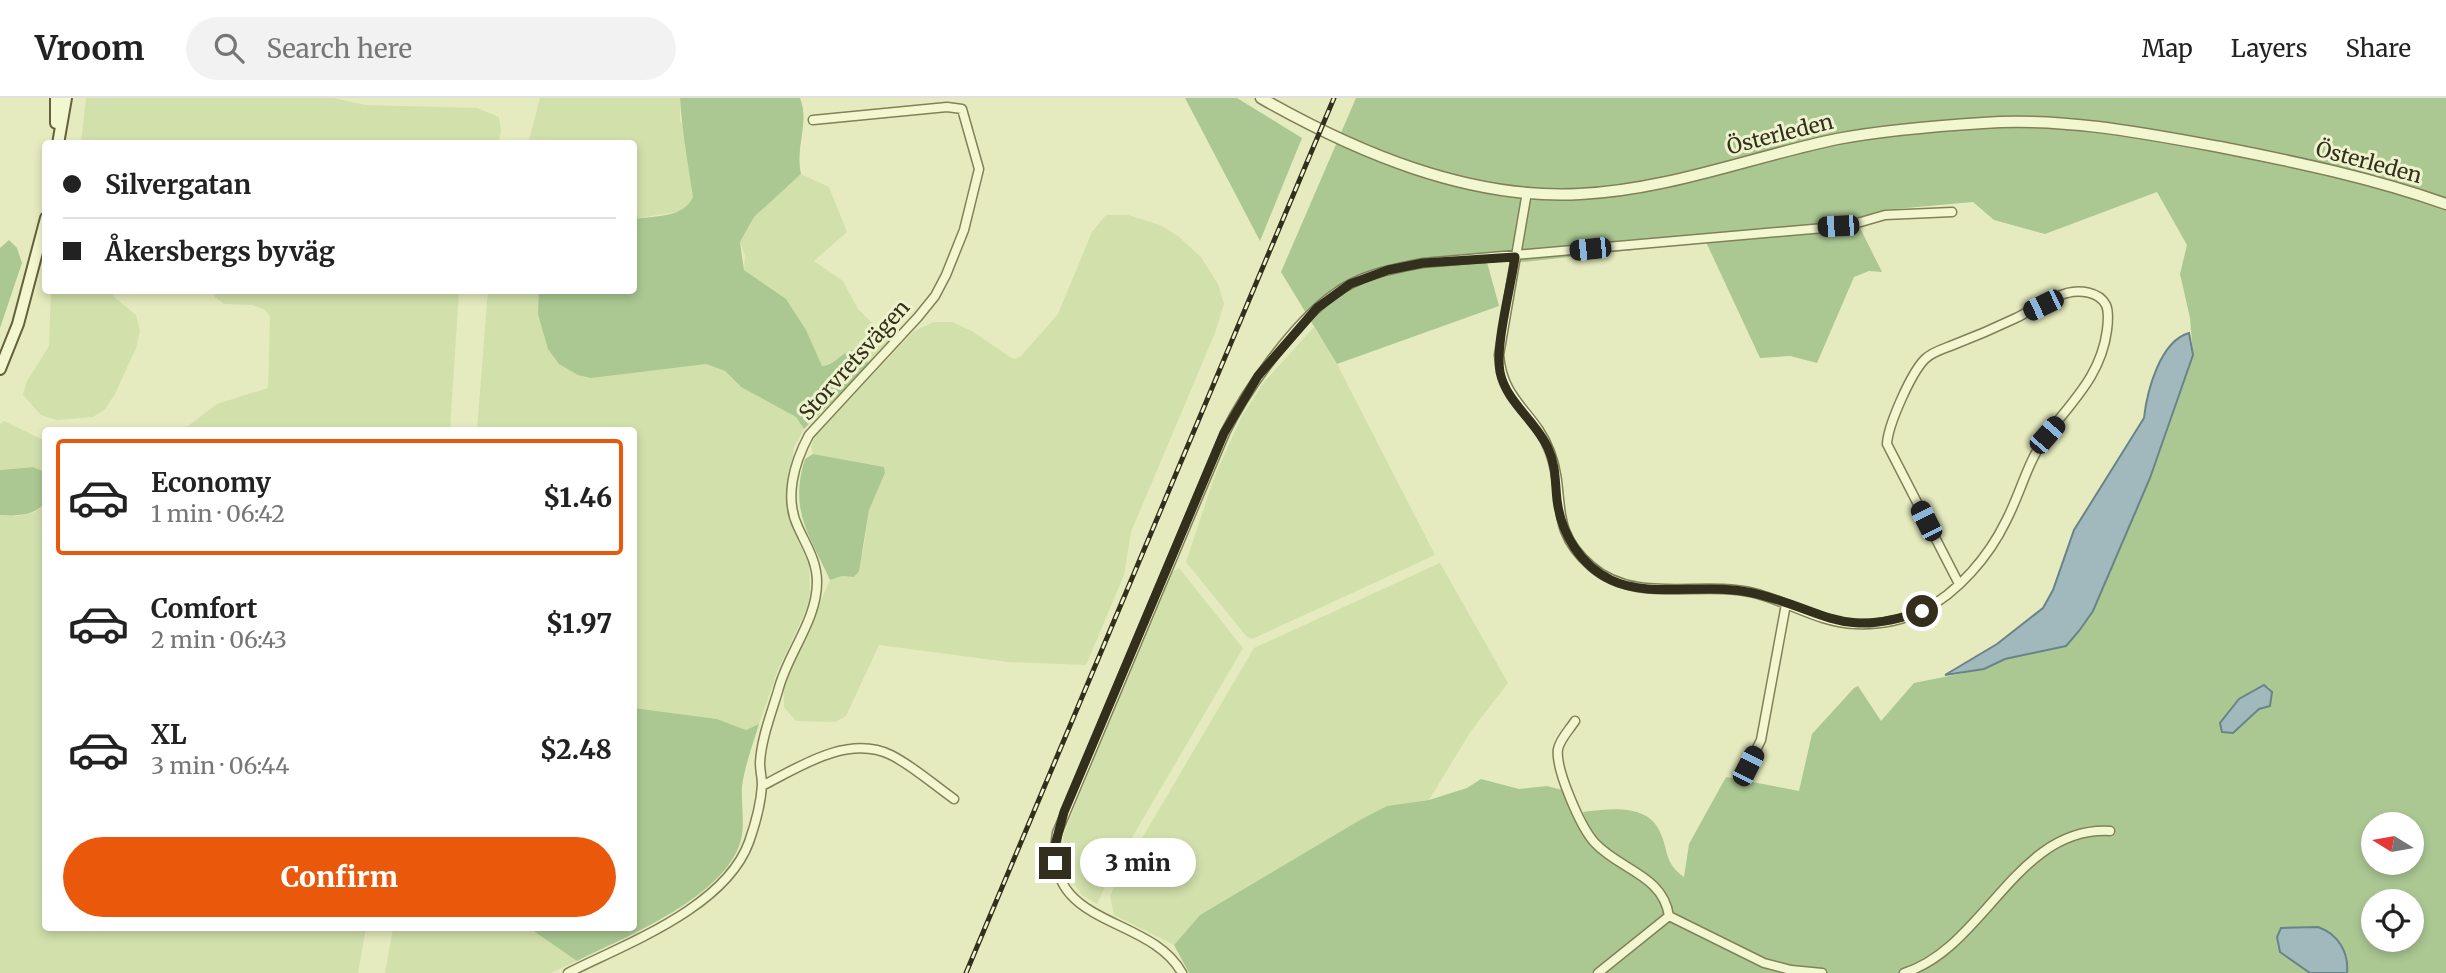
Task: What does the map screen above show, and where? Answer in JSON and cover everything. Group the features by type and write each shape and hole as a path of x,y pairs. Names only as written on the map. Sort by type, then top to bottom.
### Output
{"main road":[{"path":"56,98 56,140"},
{"path":"57,140 66,98"},
{"path":"0,369 18,324 42,233"}],"street":[{"name":"Österleden","path":"1261,98 1334,137 1412,167 1454,180 1527,192 1578,194 1628,190 1836,139 1892,130 1987,122 2084,127 2172,138 2370,180 2446,204"},
{"name":"Storvretsvägen","path":"568,973 658,931 684,914 721,881 749,843 762,786 760,763 780,683 813,608 817,592 815,563 792,511 793,481 800,452 809,436 935,296 964,230 979,169 962,110 954,107 813,120"},
{"path":"1527,192 1499,355 1500,373 1506,389 1529,416 1550,451 1556,474 1560,521 1575,548 1598,572 1629,586 1644,589 1727,588 1786,604 1836,622 1891,622 1922,611 1959,584 1994,541 2006,521 2031,460 2093,375 2105,342 2108,324 2106,305 2094,294 2065,294 1998,327 1934,352 1918,369 1891,425 1887,444 1959,584"},
{"path":"1182,973 1158,947 1101,918 1073,898 1058,873 1054,849 1069,800 1224,433 1258,376 1333,294 1388,270 1456,259 1515,257 1790,229 1847,226 1885,215 1952,212"},
{"path":"1748,766 1761,740 1786,604"},
{"path":"1575,721 1559,745 1557,763 1587,832 1607,852 1657,887 1667,903 1669,916"},
{"path":"762,786 803,764 861,748 890,755 954,799"},
{"path":"1904,973 1925,966 1933,959 1984,912 2020,869 2071,835 2089,830 2110,831"},
{"path":"1598,973 1669,916"},
{"path":"1669,916 1764,963 1791,970 1822,973"}],"green space":[{"path":"86,98 334,98 365,105 477,108 499,117 501,131 499,140 81,140"},
{"path":"540,98 680,98 680,120 686,134 693,197 689,206 681,211 637,218 637,140 529,140"},
{"path":"680,98 800,98 804,116 801,174 754,217 740,242 744,270 786,299 806,330 822,366 852,350 870,364 804,429 796,417 741,387 725,371 706,364 591,378 578,375 559,364 548,349 538,314 539,294 637,294 637,219 683,209 693,197"},
{"path":"1185,98 1237,98 1302,138 1260,241"},
{"path":"1356,98 2446,98 2446,973 2347,973 2345,952 2318,927 2281,928 2296,964 2310,973 1189,973 1174,945 1200,915 1387,806 1429,800 1467,788 1481,779 1519,789 1547,786 1562,790 1585,834 1590,831 1583,812 1625,810 1645,815 1659,830 1669,861 1684,877 1689,844 1726,777 1799,791 1812,734 1854,688 1858,686 1881,721 1914,683 1984,669 2005,659 2066,646 2093,611 2107,580 2150,478 2193,355 2190,318 2180,274 2187,245 2157,192 2045,234 1994,220 1973,202 1884,210 1859,226 1882,272 1869,271 1854,277 1817,363 1790,356 1760,358 1706,242 1523,262 1487,262 1499,306 1337,364 1281,272","holes":["2269,687 2272,692 2270,706 2259,709 2241,727 2220,723 2239,699"]},
{"path":"801,174 829,187 847,232 814,261 843,281 858,309 890,341 870,364 852,351 822,367 813,348 767,286 744,270 745,256 740,242 754,217"},
{"path":"1106,215 1128,215 1160,225 1178,236 1201,257 1218,284 1224,304 1215,333 1131,532 1124,575 1086,665 1008,662 879,645 846,716 835,722 796,721 784,707 784,685 830,580 842,576 854,577 863,551 869,510 885,473 883,467 813,454 811,447 814,437 914,331 934,322 952,322 972,331 1010,357 1015,359 1021,356 1058,314 1092,232"},
{"path":"9,240 17,248 22,263 0,328 0,248"},
{"path":"51,294 113,294 136,315 140,331 136,348 115,394 105,409 93,417 57,420 41,415 23,395 27,381 49,346"},
{"path":"216,294 459,294 450,427 182,427 188,426 217,404 268,388 270,316 264,309 252,305 224,304 215,297"},
{"path":"488,294 540,294 685,366 706,364 725,371 741,387 796,417 804,429 794,447 787,492 792,528 809,564 810,592 808,606 778,670 759,724 746,730 717,719 637,708 637,427 477,427"},
{"path":"1314,327 1337,364 1435,555 1252,639 1247,637 1186,562 1215,475 1242,416 1264,382"},
{"path":"4,421 42,440 42,471 33,467 0,470 0,424"},
{"path":"813,454 884,467 885,473 869,510 859,571 854,577 842,576 830,580 804,522 799,493 801,477 805,459"},
{"path":"33,467 42,471 42,506 24,514 0,515 0,470"},
{"path":"42,506 42,931 365,931 358,973 0,973 0,515 18,516 35,512"},
{"path":"1440,563 1508,683 1471,731 1429,800 1387,806 1200,915 1174,945 1114,915 1110,896 1121,874 1254,648"},
{"path":"1179,568 1243,648 1113,870 1097,904 1082,895 1065,871 1063,836 1171,573"},
{"path":"637,708 717,719 746,730 759,724 742,786 741,840 732,861 716,880 671,913 646,927 577,961 533,931 637,931"},
{"path":"392,931 533,931 577,961 551,973 385,973"}],"water":[{"path":"2189,333 2193,355 2150,478 2093,611 2079,631 2066,646 2005,659 1984,669 1945,675 1997,644 2043,608 2053,590 2074,530 2144,418 2148,394 2163,356 2179,338"},
{"path":"2264,685 2272,692 2270,706 2259,709 2233,733 2222,732 2220,723 2239,699"},
{"path":"2318,927 2331,934 2341,945 2346,958 2347,973 2310,973 2280,952 2277,937 2281,928"}],"railway":[{"path":"966,973 1334,98"}],"route":[{"path":"1055,863 1054,849 1064,812 1224,433 1245,394 1317,308 1333,294 1350,284 1388,270 1456,259 1515,257 1510,298 1501,336 1500,373 1506,389 1529,416 1550,451 1556,474 1560,521 1567,536 1588,564 1598,572 1612,580 1644,589 1714,586 1740,590 1765,596 1836,622 1891,622 1922,611"}]}
